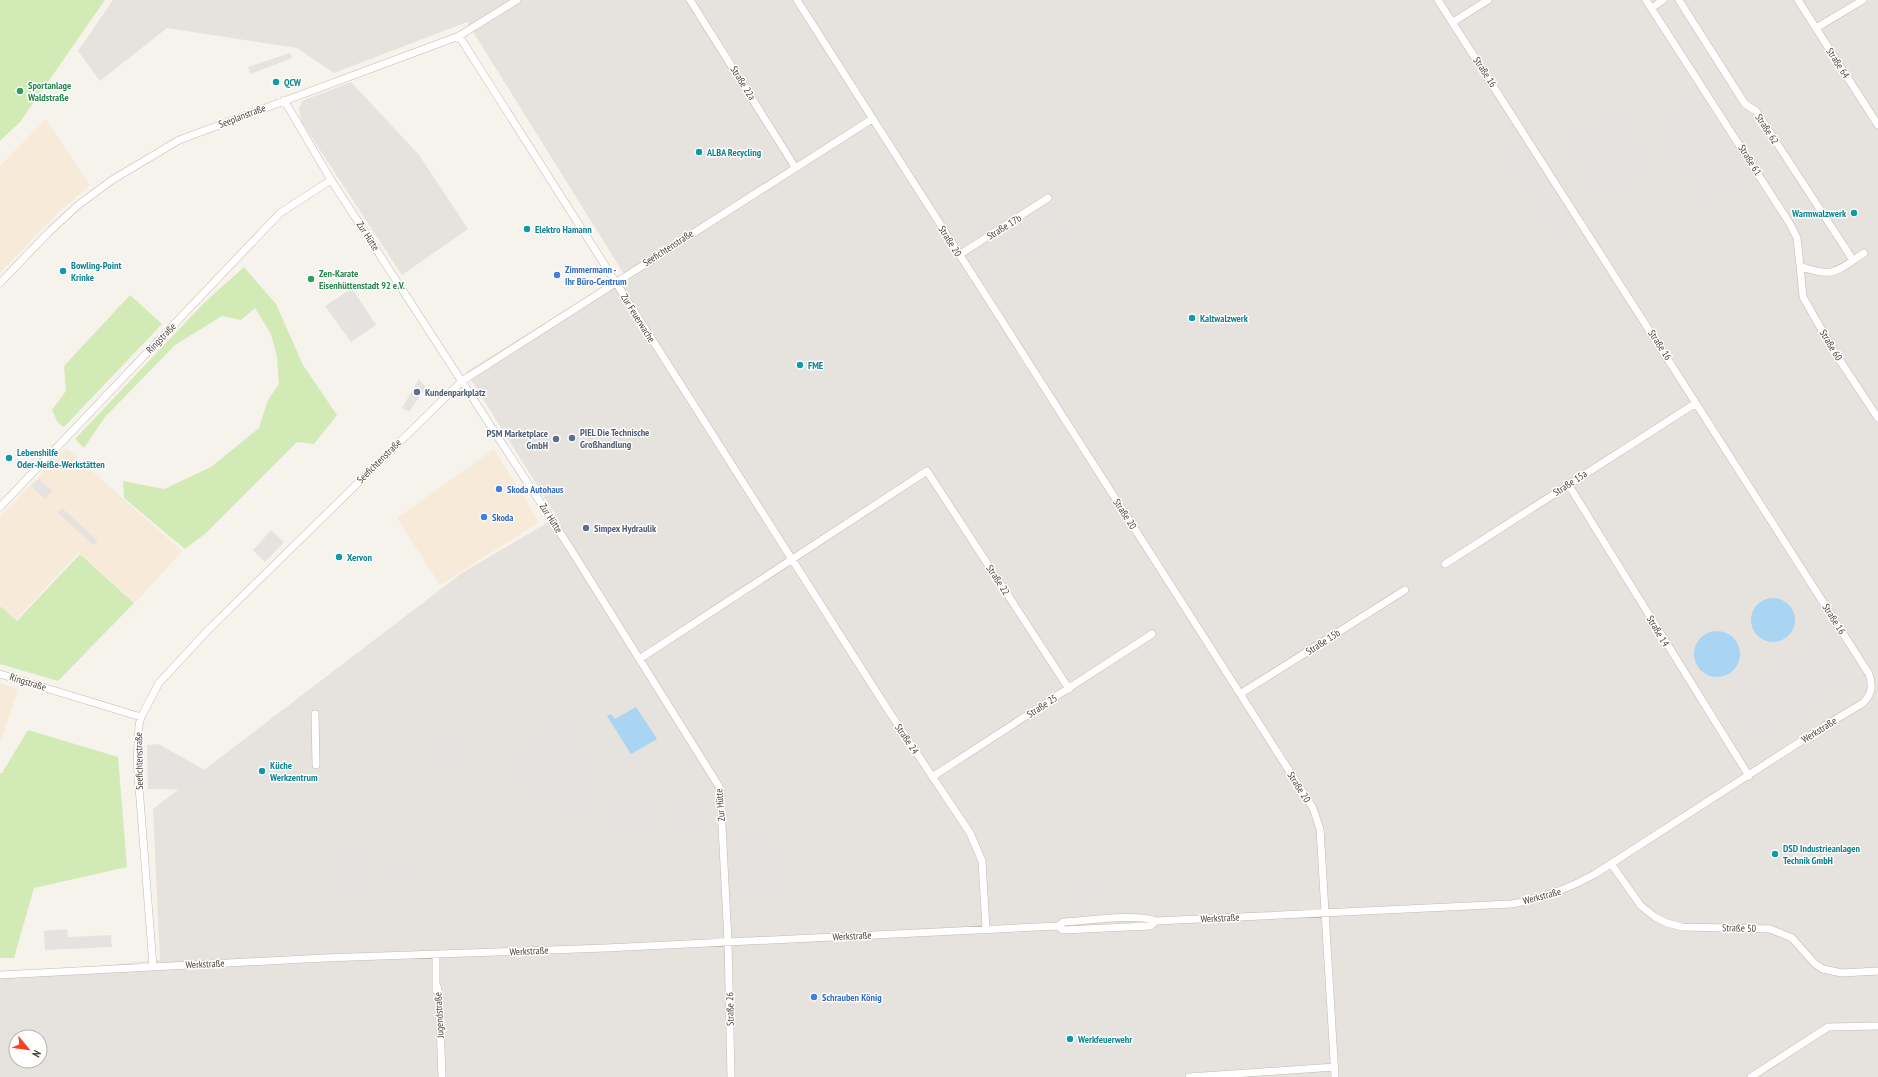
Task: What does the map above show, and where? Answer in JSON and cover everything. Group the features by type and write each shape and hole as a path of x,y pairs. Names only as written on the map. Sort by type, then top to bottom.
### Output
{"street":[{"name":"Seeplanstraße","path":"0,284 48,233 77,206 112,180 179,140 459,36 517,0"},
{"name":"Straße 22a","path":"690,0 795,167"},
{"name":"Straße 20","path":"798,0 958,255 1313,808 1320,829 1335,1077"},
{"name":"Straße 16","path":"1438,0 1869,674 1872,681 1871,694"},
{"path":"1453,22 1488,0"},
{"name":"Straße 61","path":"1646,0 1790,224 1797,238 1800,266"},
{"path":"1652,8 1664,0"},
{"name":"Straße 62","path":"1679,0 1745,104 1756,111 1853,260"},
{"name":"Straße 64","path":"1798,0 1878,125"},
{"path":"1816,28 1863,0"},
{"name":"Zur Feuerwache","path":"459,36 792,560"},
{"name":"Zur Hütte","path":"284,100 331,180 641,658 720,788 728,941"},
{"name":"Seefichtenstraße","path":"153,966 137,761 141,717 159,683 208,630 462,381 872,119"},
{"name":"Ringstraße","path":"0,507 280,213 331,180"},
{"name":"Straße 17b","path":"958,255 1048,198"},
{"path":"1800,266 1816,272 1834,273 1864,253"},
{"name":"Straße 60","path":"1800,266 1804,297 1835,353 1878,418"},
{"name":"Straße 15a","path":"1445,564 1696,402"},
{"name":"Straße 22","path":"792,560 926,471 1069,689"},
{"name":"Straße 14","path":"1568,484 1749,776"},
{"path":"641,658 792,560"},
{"name":"Straße 24","path":"792,560 932,777 970,833 982,861 986,929"},
{"name":"Straße 15b","path":"1240,694 1405,590"},
{"name":"Straße 25","path":"932,777 1152,634"},
{"name":"Ringstraße","path":"0,674 141,717"},
{"name":"Werkstraße","path":"0,975 153,966 436,955 1058,926 1064,922 1119,919 1149,919 1156,921 1326,912 1413,910 1518,903 1565,890 1612,864 1823,727 1863,703 1871,694"},
{"path":"314,714 316,765"},
{"name":"Straße 50","path":"1612,864 1641,906 1655,917 1667,923 1682,927 1770,929 1792,938 1815,964 1822,969 1842,973 1878,971"},
{"name":"Straße 26","path":"728,941 731,1077"},
{"name":"Jugendstraße","path":"436,955 437,986 435,1011 440,1044 442,1077"},
{"path":"1751,1077 1828,1027 1878,1026"},
{"path":"1189,1077 1335,1067"}],"shaded area":[{"path":"113,0 1878,0 1878,1077 0,1077 0,975 160,960 153,809 462,573 557,517 466,372 624,274 467,22 334,73 297,48 167,28 100,81 78,51"},
{"path":"290,53 292,58 250,74 248,67"},
{"path":"351,82 419,155 468,229 402,275 301,121 299,108 302,101"},
{"path":"351,84 362,103 334,113 325,93"},
{"path":"1699,96 1752,177 1700,208 1653,120"},
{"path":"1616,103 1640,143 1643,159 1643,178 1600,203 1563,139"},
{"path":"46,119 90,185 59,212 0,273 0,166"},
{"path":"1517,136 1574,228 1554,240 1494,149"},
{"path":"1055,205 1076,235 1056,246 1037,217"},
{"path":"1027,220 1049,251 1022,268 1001,237"},
{"path":"352,288 376,325 351,342 325,306"},
{"name":"Kundenparkplatz","path":"419,379 426,387 409,412 402,408"},
{"path":"66,448 182,551 135,603 79,552 16,620 0,605 0,517"},
{"name":"Skoda Autohaus","path":"494,449 539,522 440,585 397,518"},
{"path":"39,479 52,491 45,499 31,486"},
{"path":"62,508 98,541 93,545 58,513"},
{"path":"271,530 284,542 265,562 253,550"},
{"path":"1826,630 1856,676 1749,747 1721,704"},
{"path":"0,683 18,689 0,744"},
{"path":"567,724 585,741 588,816 570,817 506,786 505,756 532,755 530,727"},
{"path":"462,737 463,767 437,769 435,739"},
{"path":"158,744 207,771 209,790 148,789 147,745"},
{"path":"418,763 418,770 350,773 349,767"},
{"path":"651,797 653,839 601,841 600,799"},
{"path":"702,801 702,833 674,834 674,802"},
{"path":"737,830 778,836 777,898 737,897"},
{"path":"365,851 367,902 336,905 332,853"},
{"path":"414,866 415,884 381,887 380,869"},
{"path":"1064,885 1108,885 1109,903 1065,906"},
{"path":"311,894 311,901 267,903 266,897"},
{"path":"67,929 68,937 111,935 112,947 45,950 44,931"}],"green space":[{"name":"Sportanlage Waldstraße","path":"0,0 105,0 20,122 0,141"},
{"path":"244,267 276,304 303,365 337,415 314,444 297,442 206,533 185,549 124,498 123,481 164,489 211,467 259,428 268,400 279,384 277,357 271,334 255,308 241,320 222,316 175,345 105,417 84,448 75,439 203,304"},
{"path":"130,295 162,324 64,427 58,423 52,410 66,391 64,366"},
{"path":"80,554 134,603 58,681 0,664 0,606 17,621"},
{"path":"28,730 118,757 127,867 34,888 14,958 0,958 0,773 2,773"}],"water":[{"path":"1769,598 1777,598 1782,599 1789,604 1794,611 1794,629 1789,636 1782,641 1769,642 1761,639 1754,632 1751,624 1751,616 1754,608 1761,601"},
{"path":"1717,631 1730,635 1736,641 1740,654 1736,667 1730,673 1717,677 1704,673 1698,667 1694,654 1698,641 1704,635"},
{"path":"636,707 657,739 631,754 607,716 611,714 615,719"}],"place":[{"name":"QCW","path":"276,82"},
{"name":"Sportanlage Waldstraße","path":"20,91"},
{"name":"ALBA Recycling","path":"699,152"},
{"name":"Warmwalzwerk","path":"1854,213"},
{"name":"Elektro Hamann","path":"527,229"},
{"name":"Bowling-Point Krinke","path":"63,271"},
{"name":"Zimmermann - Ihr Büro-Centrum","path":"557,275"},
{"name":"Zen-Karate Eisenhüttenstadt 92 e.V.","path":"311,279"},
{"name":"Kaltwalzwerk","path":"1192,318"},
{"name":"FME","path":"800,365"},
{"name":"Kundenparkplatz","path":"417,392"},
{"name":"PIEL Die Technische Großhandlung","path":"572,438"},
{"name":"PSM Marketplace GmbH","path":"556,439"},
{"name":"Lebenshilfe Oder-Neiße-Werkstätten","path":"9,458"},
{"name":"Skoda Autohaus","path":"499,489"},
{"name":"Skoda","path":"484,517"},
{"name":"Simpex Hydraulik","path":"586,528"},
{"name":"Xervon","path":"339,557"},
{"name":"Küche Werkzentrum","path":"262,771"},
{"name":"DSD Industrieanlagen Technik GmbH","path":"1775,854"},
{"name":"Schrauben König","path":"814,997"},
{"name":"Werkfeuerwehr","path":"1070,1039"}]}
